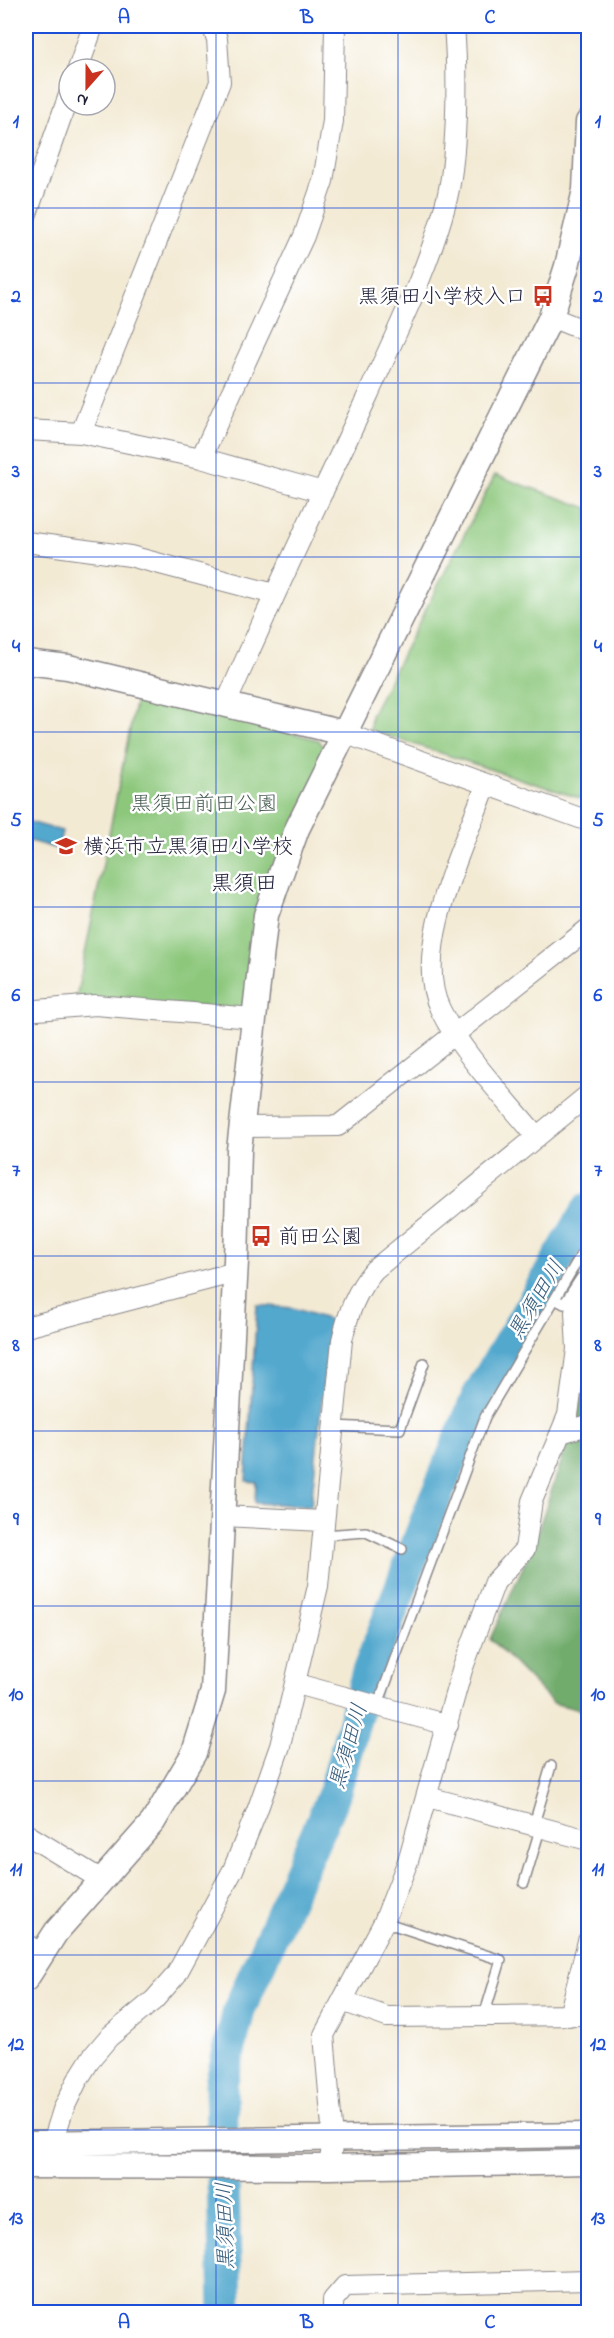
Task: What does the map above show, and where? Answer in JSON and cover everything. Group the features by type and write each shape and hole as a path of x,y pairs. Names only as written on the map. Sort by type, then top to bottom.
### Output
{"street":[{"path":"82,57 93,26"},
{"path":"81,433 220,82 217,39 212,26"},
{"path":"201,458 304,237 323,181 333,121 335,26"},
{"path":"226,704 274,594 423,274 446,204 453,145 456,48 454,26"},
{"path":"26,216 34,172 59,117"},
{"path":"26,1979 33,1949 56,1932 100,1879 153,1822 194,1753 213,1691 236,1272 239,1150 266,915 278,874 297,829 551,317 567,266 585,190 588,122"},
{"path":"551,317 588,332"},
{"path":"26,430 81,433 201,458 323,492"},
{"path":"26,542 130,556 274,594"},
{"path":"26,662 68,667 344,733 588,821"},
{"path":"486,785 434,936 430,971 439,1007 455,1035 537,1137"},
{"path":"243,1127 338,1126 588,929"},
{"path":"26,1011 94,1005 253,1018"},
{"path":"53,2142 63,2110 87,2065 109,2037 165,1989 176,1975 233,1870 280,1746 297,1684 318,1587 342,1340 352,1305 362,1284 374,1270 588,1095"},
{"path":"26,1327 236,1272"},
{"path":"330,2167 333,2139 324,2035 384,1922 408,1862 462,1670 495,1582 525,1549 532,1501 568,1415 574,1386 577,1349 575,1312 588,1293"},
{"path":"561,1433 588,1425"},
{"path":"223,1516 323,1528"},
{"path":"297,1684 448,1725"},
{"path":"428,1797 588,1840"},
{"path":"26,1834 100,1879"},
{"path":"342,2001 387,2017 579,2016 588,1941"},
{"path":"26,2143 239,2138 333,2139 588,2135"},
{"path":"26,2166 330,2167 588,2162"},
{"path":"333,2313 333,2300 345,2286 588,2280"}],"lane":[{"path":"377,1707 486,1417 588,1243"},
{"path":"555,1299 564,1304 581,1278 588,1282"},
{"path":"333,1426 400,1429 424,1363"},
{"path":"323,1528 366,1532 402,1549"},
{"path":"524,1883 551,1766"},
{"path":"384,1922 501,1960 484,2016"}],"green space":[{"path":"495,475 588,508 588,801 370,730 371,715"},
{"name":"黒須田前田公園","path":"137,694 319,740 325,750 248,1010 76,999"},
{"path":"588,1313 588,1712 553,1703 490,1639 533,1545 581,1403 582,1322"}],"water":[{"path":"26,821 62,831 58,849 26,840"},
{"path":"257,1305 293,1308 330,1320 311,1506 255,1503 256,1482 246,1481"}],"waterway":[{"name":"黒須田川","path":"226,2312 221,2084 239,2010 334,1794 368,1672 432,1506 478,1396 588,1209"}],"place":[{"name":"黒須田小学校入口","path":"543,296"},
{"name":"横浜市立黒須田小学校","path":"66,846"},
{"name":"前田公園","path":"261,1236"}],"district":[{"name":"黒須田","path":"244,882"}]}
